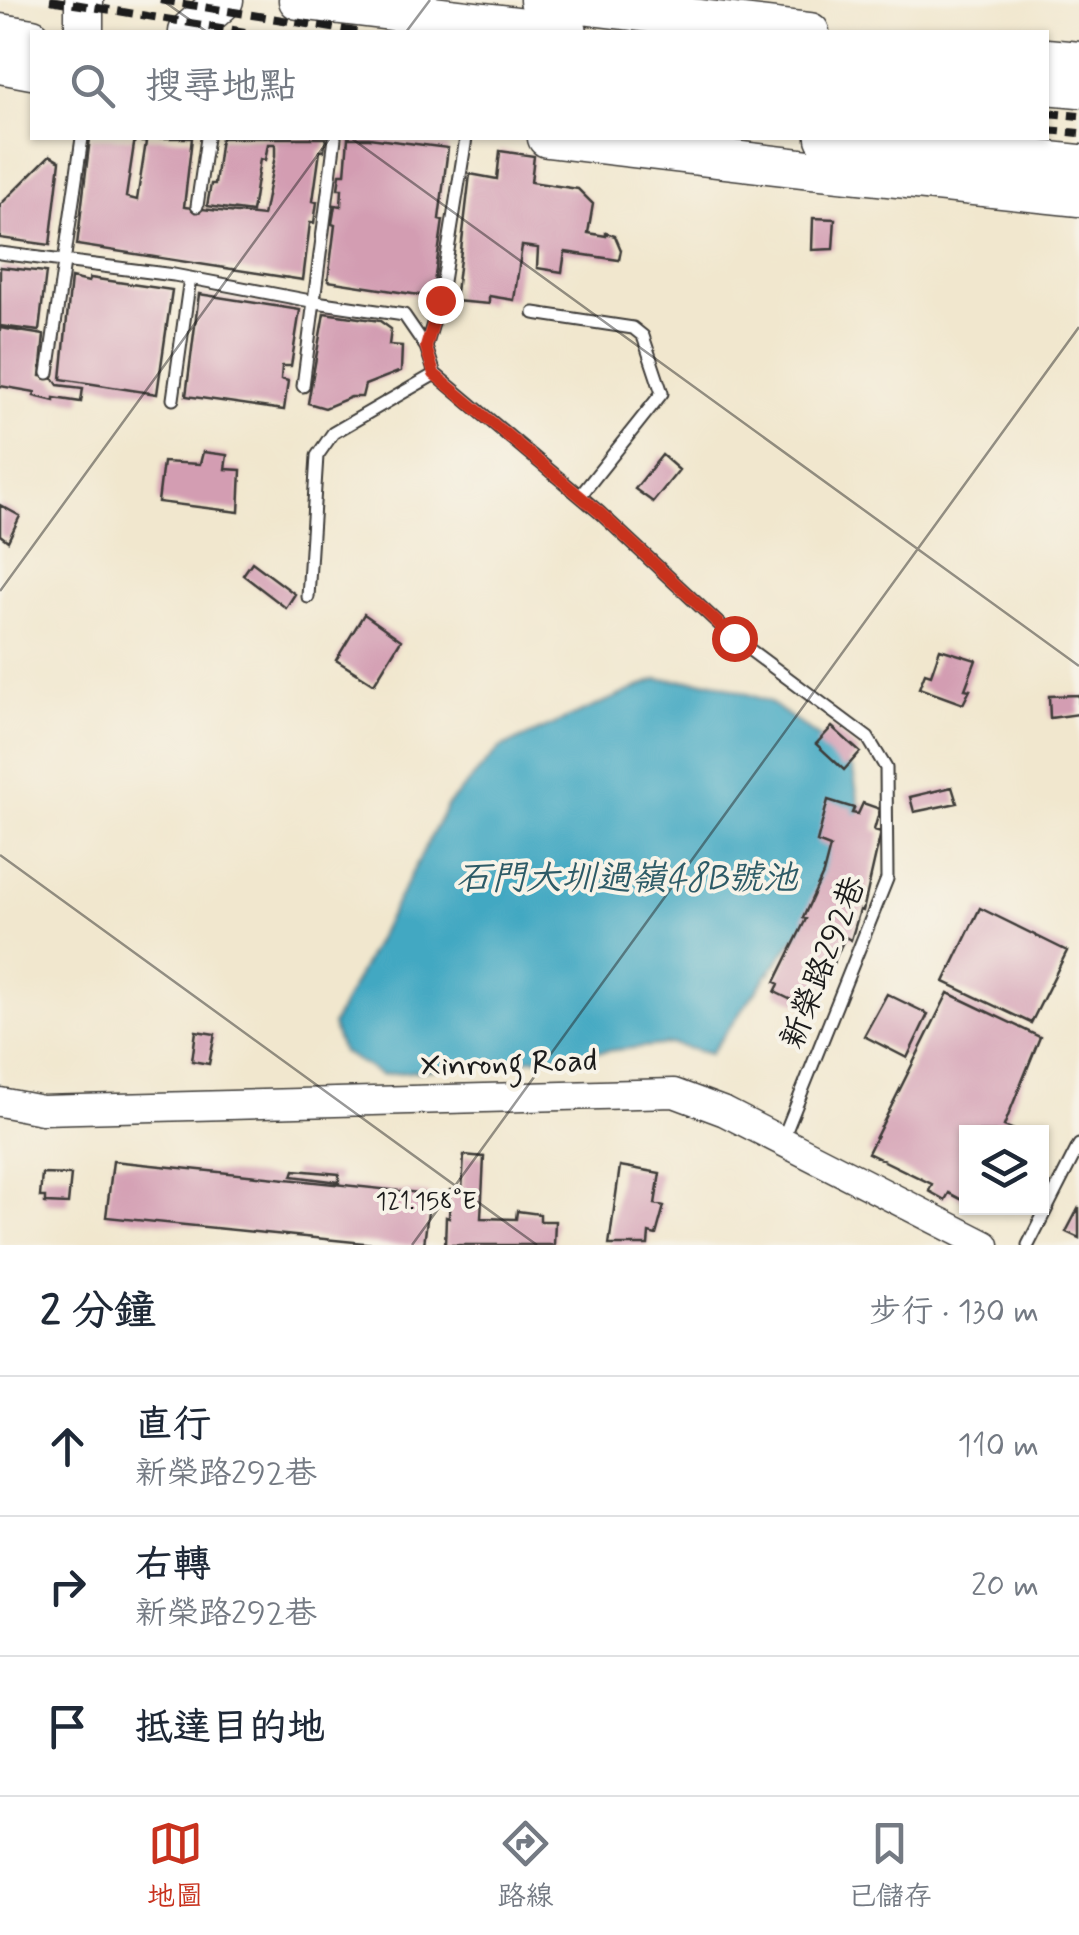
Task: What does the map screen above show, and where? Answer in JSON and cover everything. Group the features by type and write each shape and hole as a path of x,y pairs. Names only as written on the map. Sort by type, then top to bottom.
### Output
{"main road":[{"path":"84,0 84,30"},
{"path":"190,30 224,0"},
{"path":"298,0 341,13 544,30"},
{"path":"539,0 793,30"},
{"path":"0,33 30,38"},
{"path":"1049,58 1079,61"},
{"path":"0,64 30,70"},
{"path":"1049,86 1079,88"},
{"path":"564,140 1079,197"},
{"path":"845,140 1079,164"}],"street":[{"name":"Xinrong Road","path":"0,1102 42,1110 674,1093 725,1112 984,1245"}],"lane":[{"path":"48,373 82,140"},
{"path":"197,206 207,140"},
{"path":"303,386 335,140"},
{"path":"426,347 440,300 466,140"},
{"path":"0,254 190,278 404,315 426,347 434,374 333,433 318,456 308,598"},
{"path":"173,399 190,278"},
{"path":"534,313 633,328 643,336 662,392 580,496"},
{"name":"新榮路292巷","path":"434,374 580,496 734,638 868,738 886,768 886,879 782,1141"},
{"path":"1028,1245 1079,1145"}],"water":[{"name":"石門大圳過嶺48B號池","path":"657,679 713,682 768,701 824,741 853,770 861,815 834,899 797,935 710,1054 671,1044 381,1075 342,1052 332,1025 447,806 500,748"}],"building":[{"path":"90,140 135,140 126,197 137,200 146,142 142,140 192,140 184,207 263,216 275,144 268,144 265,160 260,159 252,212 207,206 211,184 215,184 221,140 326,140 324,151 320,151 313,201 317,202 314,223 310,223 303,280 77,245"},
{"path":"348,140 448,148 432,297 328,281 335,205 341,206 342,189 338,189 340,174 345,174"},
{"path":"500,151 534,156 531,182 578,189 593,204 588,233 615,236 621,250 619,260 565,252 562,272 537,268 538,248 522,246 514,300 489,296 489,304 455,301 470,174 497,179"},
{"path":"50,155 60,161 50,245 0,238 0,205"},
{"path":"813,218 835,219 833,249 812,250"},
{"path":"0,267 46,272 39,331 0,326"},
{"path":"71,278 172,290 157,394 61,379"},
{"path":"199,294 300,310 291,366 282,366 281,379 288,381 284,410 186,396"},
{"path":"324,313 380,321 391,329 389,345 402,346 401,371 365,385 362,397 351,397 325,408 308,403"},
{"path":"0,328 44,335 40,376 54,379 58,385 83,388 81,402 54,401 34,396 35,392 0,386"},
{"path":"203,452 227,455 225,469 241,470 239,512 158,502 163,462 200,464"},
{"path":"662,455 679,470 653,502 635,489"},
{"path":"0,505 20,516 8,541 0,535"},
{"path":"252,562 295,594 286,608 243,575"},
{"path":"364,614 401,640 374,684 336,660"},
{"path":"940,649 976,660 963,704 919,688 925,673 931,675"},
{"path":"1079,695 1079,714 1050,718 1049,696"},
{"path":"832,727 860,752 844,770 816,744"},
{"path":"952,787 957,803 914,812 910,797"},
{"path":"828,800 854,808 852,813 858,814 863,803 880,809 874,830 881,832 863,911 860,910 851,940 845,937 812,1010 775,992 779,984 775,982 823,874 830,847 817,842"},
{"path":"980,908 1067,951 1031,1023 944,982"},
{"path":"948,993 1040,1037 1004,1125 959,1125 959,1198 949,1193 945,1200 929,1191 932,1184 868,1153"},
{"path":"887,994 928,1014 907,1058 864,1036"},
{"path":"196,1031 215,1034 209,1064 192,1061"},
{"path":"464,1155 484,1157 481,1218 516,1219 517,1211 540,1214 540,1221 555,1221 554,1245 445,1245 450,1190 462,1191"},
{"path":"113,1161 430,1194 424,1245 384,1245 106,1217"},
{"path":"620,1166 660,1173 655,1204 664,1206 656,1235 649,1233 648,1245 609,1245"},
{"path":"294,1170 339,1174 339,1182 292,1176"},
{"path":"42,1174 71,1175 68,1204 45,1203 45,1197 40,1197"},
{"path":"1079,1207 1079,1238 1066,1232"}],"railway":[{"path":"50,0 233,30"},
{"path":"160,0 345,30"},
{"path":"1049,113 1079,116"},
{"path":"1049,130 1079,133"}],"route":[{"path":"440,300 426,347 434,374 599,512 734,638"}]}
